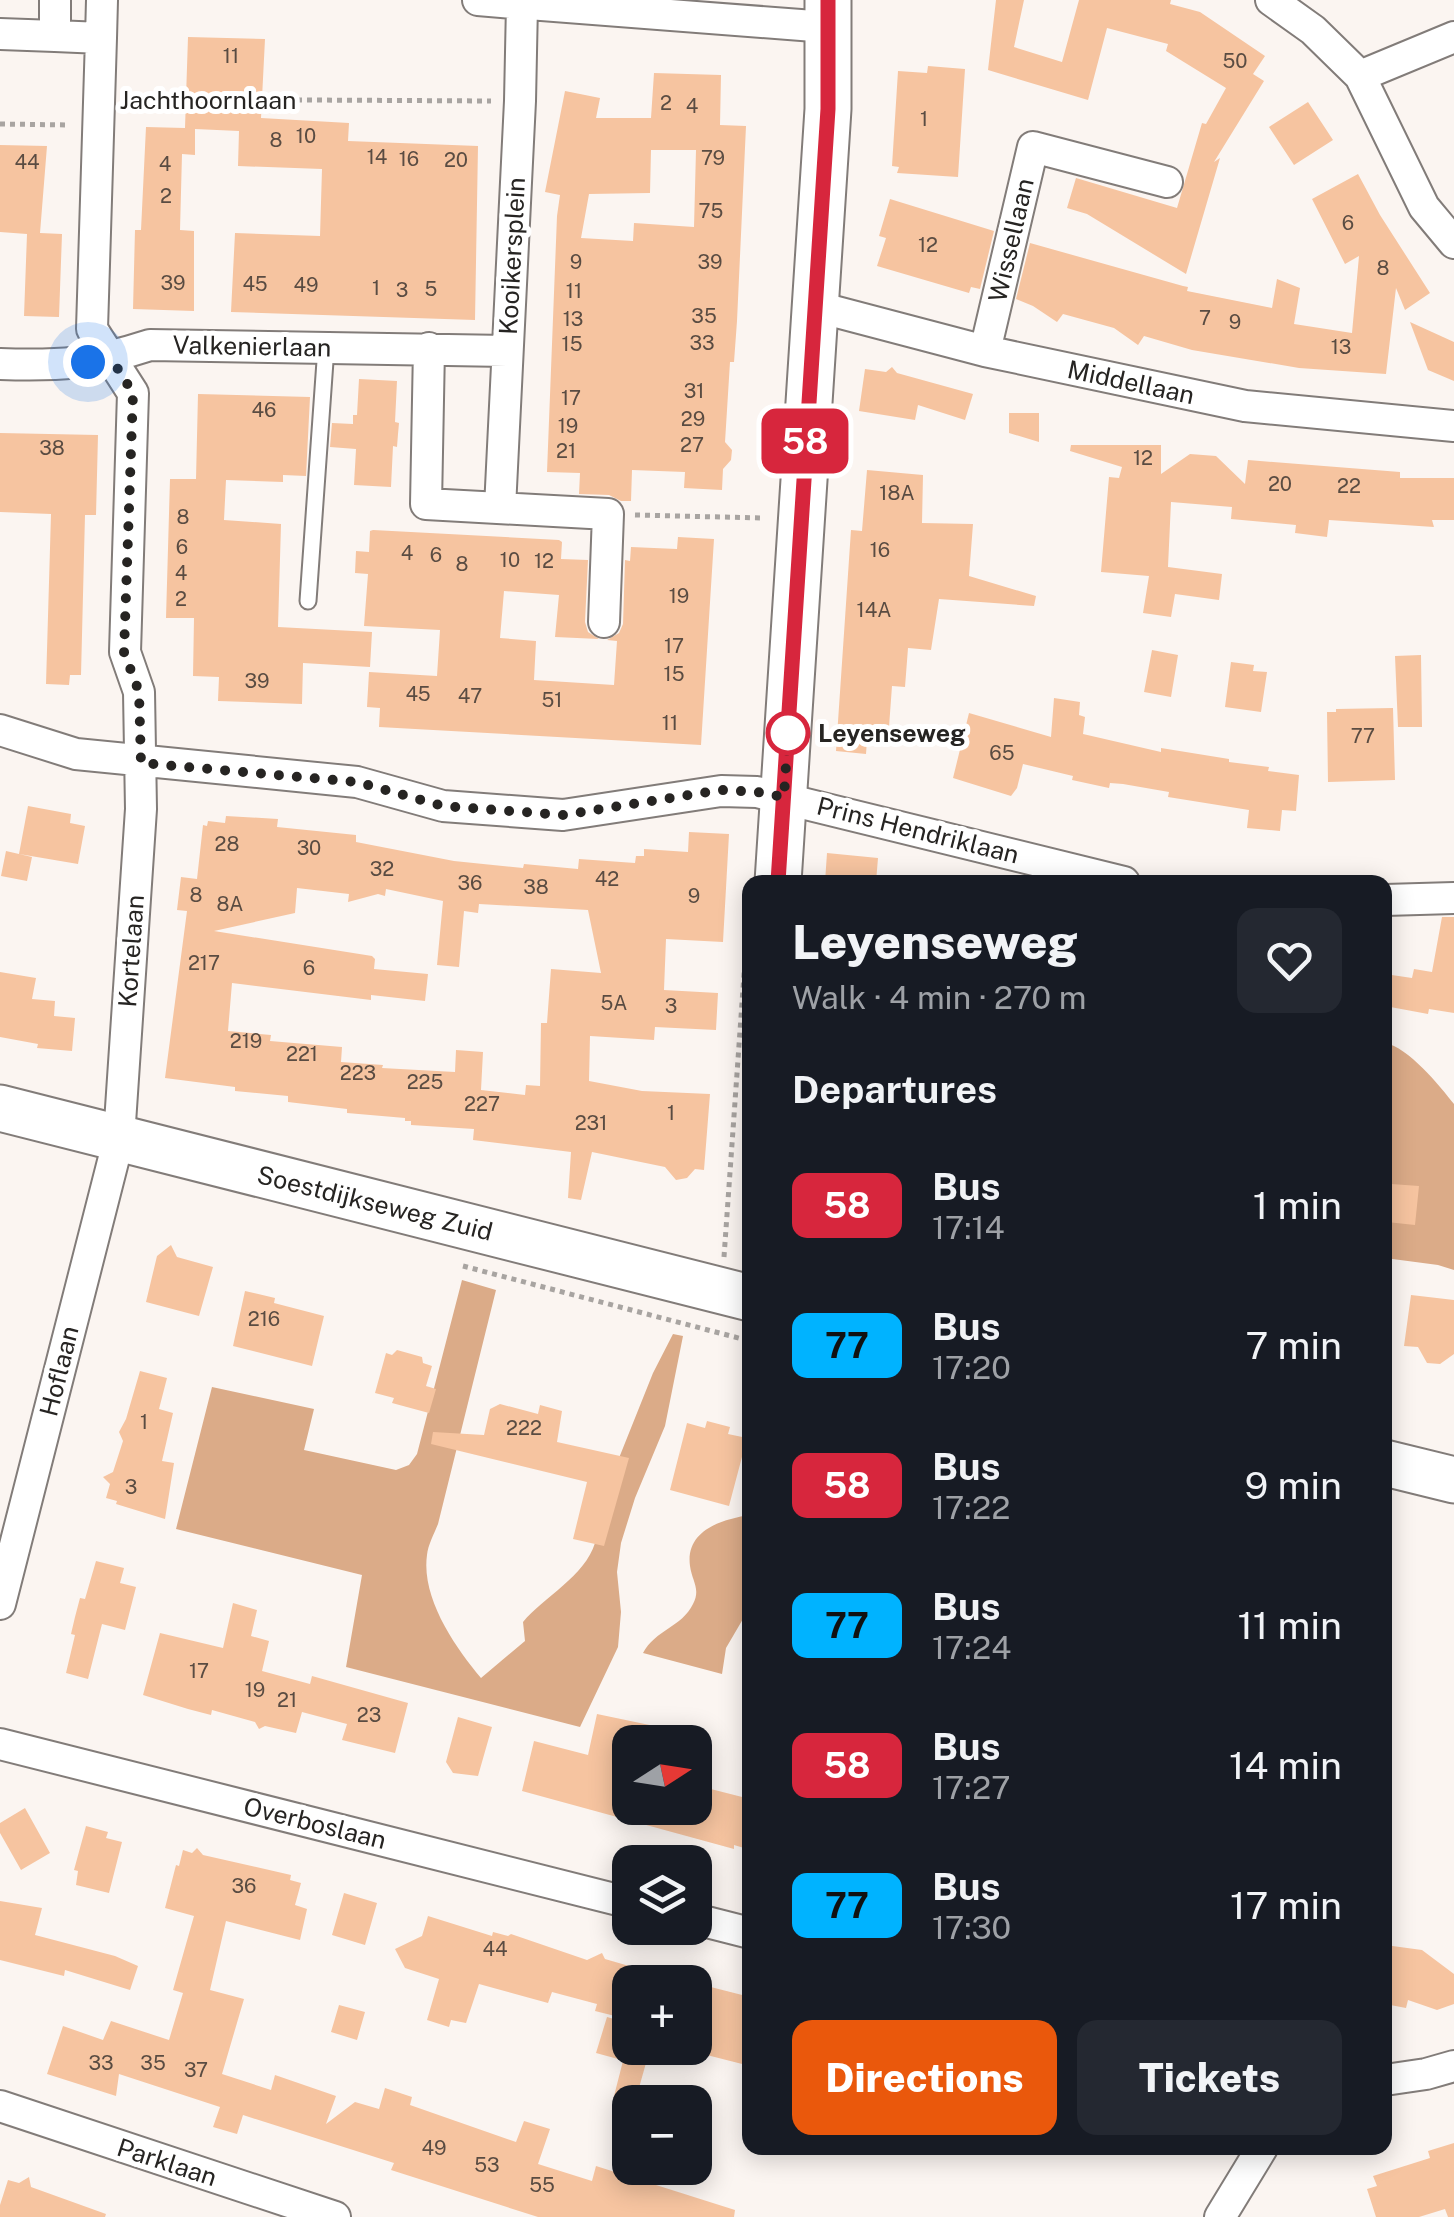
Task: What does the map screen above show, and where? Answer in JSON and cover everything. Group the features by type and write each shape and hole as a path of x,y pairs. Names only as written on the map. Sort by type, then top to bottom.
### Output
{"street":[{"path":"55,0 55,36"},
{"path":"98,113 102,0"},
{"path":"478,0 599,4 704,20 828,14 828,109 814,306 770,794 777,875"},
{"path":"1271,0 1313,30 1360,76 1424,207 1454,244"},
{"name":"Kooikersplein","path":"500,508 522,4"},
{"path":"0,34 101,38"},
{"path":"1360,76 1454,37"},
{"name":"Jachthoornlaan","path":"98,113 92,329 133,393 124,652 139,692 141,763"},
{"name":"Wissellaan","path":"985,351 1032,148 1167,182"},
{"name":"Middellaan","path":"814,306 985,351 1245,406 1454,426"},
{"name":"Valkenierlaan","path":"0,364 65,366 111,358 150,345 507,350"},
{"path":"429,348 426,504 608,514 604,622"},
{"name":"Prins Hendriklaan","path":"0,730 76,754 357,782 443,806 563,815 721,790 770,794 1096,875"},
{"name":"Kortelaan","path":"119,1138 141,763"},
{"path":"1392,900 1454,898"},
{"name":"Soestdijkseweg Zuid","path":"0,1108 736,1302"},
{"name":"Hoflaan","path":"0,1604 119,1138"},
{"path":"1392,1464 1454,1480"},
{"name":"Overboslaan","path":"0,1744 612,1898"},
{"path":"712,1923 742,1931"},
{"path":"1392,2079 1454,2066"},
{"name":"Parklaan","path":"0,2106 335,2217"},
{"path":"1220,2217 1258,2155"}],"lane":[{"path":"308,601 326,347"}],"path":[{"name":"Jachthoornlaan","path":"98,113 520,101"},
{"path":"0,124 98,113"},
{"path":"608,514 777,518"},
{"path":"736,1302 728,1228 742,1017"}],"shaded area":[{"path":"1392,1045 1413,1059 1454,1104 1454,1270 1392,1259"},
{"path":"462,1280 496,1290 428,1551 427,1571 442,1621 481,1678 525,1641 523,1622 590,1555 596,1540 595,1518 653,1373 673,1334 683,1336 665,1426 621,1543 617,1572 621,1612 618,1647 580,1727 346,1667 362,1575 176,1529 212,1387 314,1409 304,1450 396,1470 409,1465 417,1454"},
{"path":"742,1517 742,1621 726,1648 722,1674 643,1653 693,1604 693,1543 708,1529"}],"building":[{"path":"996,0 1024,0 1014,47 1062,62 1079,0 1171,0 1170,4 1200,12 1265,56 1253,74 1264,81 1214,162 1220,158 1186,274 1087,214 1067,208 1076,178 1177,208 1202,123 1206,124 1226,88 1166,51 1168,44 1107,28 1088,100 988,70"},
{"path":"188,37 265,39 261,118 349,123 348,141 478,146 475,320 231,312 235,233 320,236 322,169 238,166 239,131 195,129 195,155 182,154 180,230 194,231 194,311 133,309 135,230 141,230 146,127 185,128"},
{"path":"928,66 965,69 958,177 897,173 899,167 892,166 898,71 927,73"},
{"path":"654,73 721,75 720,125 746,126 737,321 725,442 732,450 731,460 723,469 722,490 684,488 685,472 632,470 631,501 621,501 609,495 579,494 580,473 547,472 560,195 545,192 565,91 600,98 596,118 651,118","holes":["651,150 696,150 694,227 634,223 633,241 581,238 589,194 650,193"]},
{"path":"1308,102 1333,140 1294,165 1269,127"},
{"path":"0,145 47,146 40,233 62,234 59,317 24,316 27,234 0,232"},
{"path":"1358,174 1430,293 1405,310 1396,288 1386,374 1299,368 1192,350 1144,336 1138,345 1114,328 1063,314 1057,322 1016,299 1030,243 1188,287 1187,291 1272,308 1277,279 1300,288 1294,324 1352,333 1359,256 1345,264 1312,199"},
{"path":"890,199 994,231 980,289 971,287 969,293 877,266 886,238 879,236"},
{"path":"1410,322 1454,342 1454,381 1428,370"},
{"path":"892,367 897,373 973,394 965,420 918,405 915,420 859,411 865,369 886,372"},
{"path":"359,379 397,381 395,422 399,423 397,447 393,446 391,487 354,485 356,449 330,447 332,423 353,424 353,415 357,415"},
{"path":"198,394 310,397 306,476 283,475 283,482 226,480 224,520 281,524 278,627 372,632 370,667 303,663 302,704 218,701 219,677 193,676 194,618 166,618 170,479 196,479"},
{"path":"1009,413 1039,413 1039,442 1009,433"},
{"path":"0,433 98,435 96,515 85,515 81,675 70,675 69,685 46,684 51,514 0,512"},
{"path":"1071,445 1161,445 1161,474 1190,454 1216,456 1245,484 1248,460 1400,472 1400,478 1454,478 1454,520 1432,520 1434,527 1329,520 1327,537 1295,533 1296,525 1231,519 1232,507 1171,502 1168,567 1222,574 1219,600 1175,594 1171,617 1143,613 1149,576 1101,572 1109,477 1119,478 1122,467 1070,451"},
{"path":"867,470 923,475 922,523 973,524 969,576 1036,596 1034,606 939,599 931,650 908,648 905,687 892,686 889,727 868,726 866,754 836,751 851,530 862,531"},
{"path":"373,530 559,540 561,559 588,560 585,622 588,632 599,639 555,637 559,595 504,591 500,638 536,641 534,680 614,685 617,641 607,640 619,633 623,624 625,560 630,561 631,547 677,549 678,537 714,539 701,745 379,727 380,708 367,707 369,672 437,676 440,630 364,626 368,574 355,573 356,551 369,552"},
{"path":"1152,650 1178,655 1171,697 1144,692"},
{"path":"1421,655 1422,727 1398,727 1395,656"},
{"path":"1231,662 1254,665 1253,671 1267,672 1261,712 1225,707"},
{"path":"1054,698 1080,702 1079,715 1085,717 1083,734 1161,752 1161,748 1229,759 1269,767 1268,771 1299,775 1296,811 1282,810 1280,831 1247,828 1249,810 1168,797 1169,792 1123,784 1110,783 1109,788 1023,764 1011,796 953,778 969,713 1051,737"},
{"path":"1393,708 1395,780 1328,782 1327,712"},
{"path":"28,806 71,814 70,823 85,826 78,864 19,854"},
{"path":"226,816 278,819 277,827 356,835 356,842 454,861 523,868 524,864 578,869 579,859 635,863 636,856 644,856 644,849 688,852 689,832 729,834 723,942 666,939 664,990 718,993 716,1030 655,1027 654,1040 590,1036 589,1081 642,1091 710,1094 704,1170 695,1169 687,1178 676,1180 665,1167 592,1152 581,1200 568,1198 571,1152 473,1140 474,1129 411,1125 405,1118 347,1113 347,1109 288,1102 288,1096 165,1078 187,911 177,910 181,877 197,879 203,825 207,826 208,821 225,823","holes":["297,888 349,894 348,902 378,894 385,896 386,889 443,901 437,965 459,967 464,911 478,913 479,904 588,910 601,973 551,969 547,1023 541,1023 540,1086 526,1085 525,1095 481,1090 483,1052 456,1050 455,1072 382,1068 383,1065 341,1062 342,1047 270,1041 271,1035 228,1031 232,983 371,1000 371,995 425,1001 428,974 374,969 372,956 214,931 295,913"]},
{"path":"6,851 32,857 27,881 1,876"},
{"path":"827,853 878,858 877,875 825,875"},
{"path":"1442,917 1454,917 1454,1013 1429,1009 1428,1014 1392,1007 1392,975 1412,978 1414,969 1432,972"},
{"path":"0,972 36,978 32,999 55,1001 54,1016 75,1018 72,1051 37,1048 38,1044 0,1037"},
{"path":"1392,1184 1419,1186 1415,1225 1392,1223"},
{"path":"171,1245 177,1257 213,1267 199,1316 146,1302 157,1256"},
{"path":"245,1291 324,1316 312,1366 233,1346"},
{"path":"1411,1295 1454,1300 1454,1354 1440,1364 1427,1363 1418,1347 1404,1346"},
{"path":"397,1350 422,1357 423,1363 432,1366 426,1386 436,1389 429,1413 392,1403 394,1398 375,1393 386,1353 392,1355"},
{"path":"140,1371 167,1378 159,1409 173,1413 162,1461 174,1463 165,1519 106,1498 110,1484 103,1477 113,1472 123,1441 119,1432"},
{"path":"500,1404 538,1414 540,1405 562,1411 557,1442 629,1458 604,1546 573,1539 587,1482 431,1444 433,1432 484,1435 490,1409"},
{"path":"707,1421 730,1427 728,1434 742,1437 742,1457 729,1506 670,1490 687,1423 705,1428"},
{"path":"96,1561 124,1568 120,1583 136,1587 125,1630 102,1624 88,1679 66,1673 80,1598 85,1599"},
{"path":"233,1603 257,1610 251,1636 269,1641 262,1671 310,1684 312,1676 408,1703 395,1753 342,1740 347,1724 302,1712 296,1733 265,1726 259,1729 255,1722 212,1710 211,1715 143,1695 160,1633 223,1648"},
{"path":"597,1714 650,1725 612,1725 612,1816 522,1791 534,1741 588,1755"},
{"path":"458,1717 492,1727 478,1776 453,1773 446,1762"},
{"path":"712,1789 742,1797 742,1847 734,1845 734,1849 646,1825 712,1825"},
{"path":"25,1808 50,1853 21,1870 0,1833 0,1823"},
{"path":"86,1826 108,1832 106,1838 122,1842 109,1893 76,1885 78,1871 74,1870"},
{"path":"197,1848 203,1855 291,1875 290,1880 301,1883 295,1905 307,1909 300,1940 226,1921 210,1990 244,1999 222,2074 271,2090 275,2075 336,2096 326,2124 355,2102 379,2109 385,2088 412,2097 410,2105 516,2142 524,2121 550,2129 538,2164 592,2181 596,2166 612,2171 612,2185 656,2185 735,2210 734,2217 538,2217 391,2170 394,2163 243,2115 237,2134 213,2127 220,2107 119,2074 116,2096 47,2074 63,2026 103,2040 111,2021 169,2040 183,1993 173,1990 194,1916 165,1908 183,1850 192,1853"},
{"path":"344,1893 377,1903 365,1945 332,1935"},
{"path":"0,1901 42,1908 35,1935 138,1966 130,1990 65,1970 64,1976 0,1960"},
{"path":"428,1916 492,1936 493,1932 511,1934 587,1960 602,1953 605,1959 626,1965 612,1965 612,2015 595,2011 597,2004 552,1992 548,2003 479,1984 466,2023 451,2020 449,2027 427,2020 439,1979 405,1968 395,1949 422,1936"},
{"path":"1392,1946 1422,1950 1454,1974 1454,2004 1437,2010 1408,2000 1406,2008 1392,2005"},
{"path":"712,1987 742,1995 742,2064 712,2056"},
{"path":"339,2005 365,2012 357,2040 331,2032"},
{"path":"607,2017 612,2018 612,2057 596,2053"},
{"path":"622,2065 645,2065 640,2085 617,2085"},
{"path":"1454,2143 1454,2217 1448,2217 1445,2209 1419,2217 1376,2217 1367,2189 1377,2186 1373,2176 1430,2158 1428,2151"},
{"path":"29,2177 31,2187 106,2214 105,2217 0,2217 8,2180 19,2183"}],"bus line":[{"name":"58","path":"778,875 828,109 828,0"}],"place":[{"name":"Leyenseweg","path":"788,733"}],"route":[{"path":"88,362 111,358 133,393 124,652 139,692 141,763 357,782 443,806 563,815 721,790 784,797 788,733"}]}
